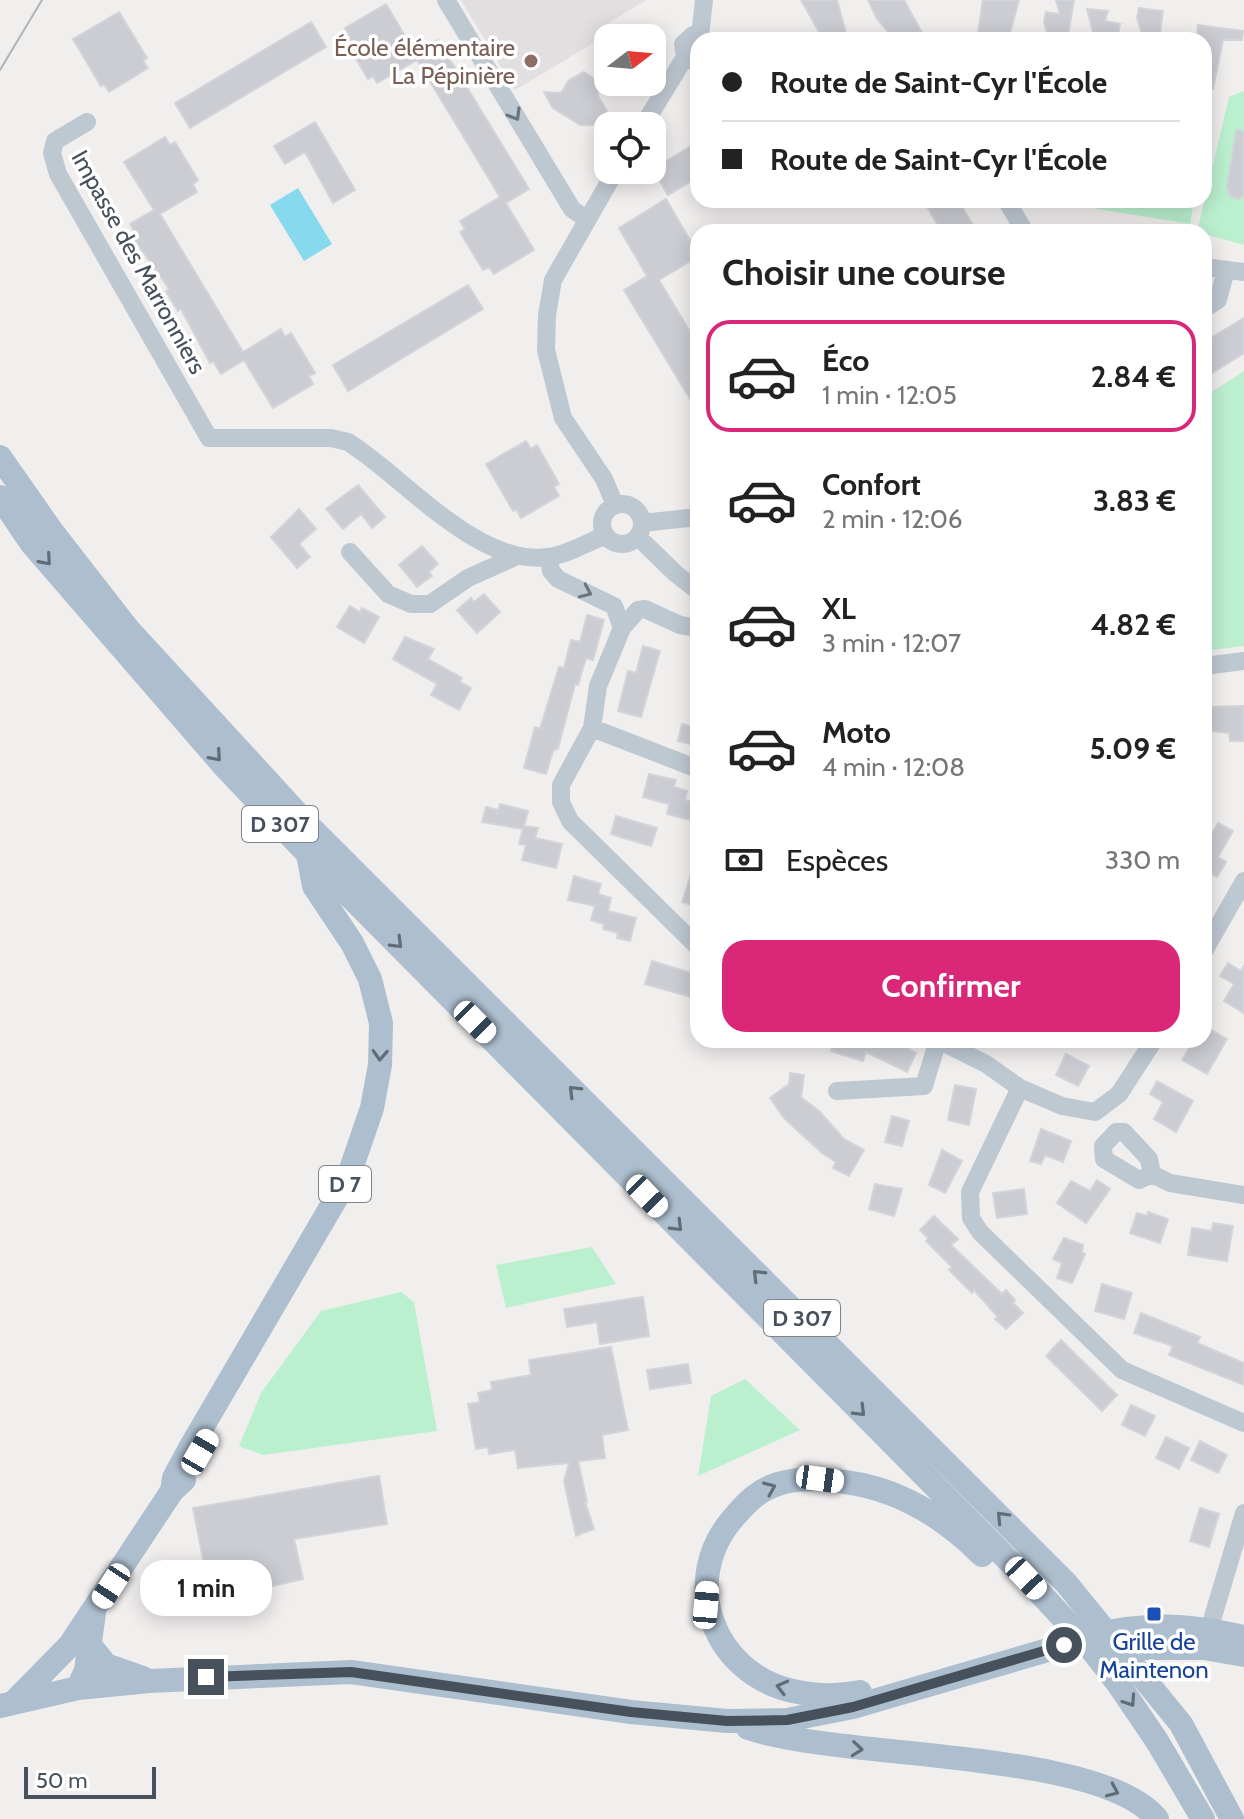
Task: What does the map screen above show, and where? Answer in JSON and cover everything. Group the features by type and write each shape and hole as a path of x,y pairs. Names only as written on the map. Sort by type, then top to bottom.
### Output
{"main road":[{"name":"D 307","path":"0,457 51,530 128,629 296,812 1066,1583 1181,1724 1232,1819"},
{"name":"D 307","path":"0,497 32,544 225,767 1065,1620 1119,1685 1157,1741 1203,1819"},
{"name":"D 7","path":"80,1645 80,1626 95,1611 172,1491 174,1478 190,1448 348,1178 372,1108 380,1065 381,1023 370,979 352,943 314,886 308,854"},
{"name":"D 307","path":"941,1682 897,1682 846,1695 817,1696 764,1683 742,1667 720,1641 706,1605 709,1565 722,1530 752,1496 780,1483 820,1479 864,1485 913,1502 969,1542 1041,1614 1065,1620"},
{"path":"7,1704 78,1688 149,1681 351,1672 631,1712 727,1721 787,1720 813,1716 1043,1653 1154,1636 1207,1639 1244,1637"},
{"path":"1207,1639 1244,1655"},
{"path":"80,1645 106,1665 149,1681"},
{"path":"78,1688 70,1671 80,1645"},
{"path":"7,1704 80,1645"},
{"path":"727,1721 769,1735 836,1746 1081,1777 1123,1795 1150,1810 1157,1819"},
{"name":"D 307","path":"1181,1724 1202,1734 1244,1810"}],"street":[{"path":"446,0 572,209 586,219"},
{"path":"703,32 704,0"},
{"path":"690,38 683,44 690,56"},
{"path":"653,112 690,63"},
{"name":"Impasse des Marronniers","path":"87,122 55,141 52,153 58,174 209,438 331,438 348,442 453,523 487,544 517,556"},
{"path":"607,184 553,280 547,315 546,350 563,418 604,479 615,505"},
{"path":"1212,268 1235,271 1218,300 1212,304"},
{"path":"615,505 634,508 640,530 676,574 690,585"},
{"path":"606,535 604,517 615,505"},
{"path":"606,535 621,544 640,530 690,519"},
{"path":"350,552 388,594 411,604 430,604 468,578 517,556 549,557 606,535"},
{"path":"549,557 551,571 558,579 614,606 622,628"},
{"path":"690,627 645,609 638,610 622,628 598,686 592,728 561,785 561,802 570,821 690,939"},
{"path":"1212,665 1244,661"},
{"path":"592,728 690,766"},
{"path":"1212,937 1244,881"},
{"path":"837,1091 924,1086 936,1048"},
{"path":"954,1048 986,1064 1020,1088 1062,1106 1095,1112 1119,1094 1149,1048"},
{"path":"1020,1088 970,1192 968,1203 971,1218 980,1232 1122,1370 1244,1423"},
{"path":"1152,1174 1170,1183 1244,1195"},
{"path":"1207,1639 1244,1513"}],"shaded area":[{"name":"École élémentaire La Pépinière","path":"461,0 647,0 608,24 594,24 594,43 515,90"}],"green space":[{"path":"1244,91 1244,245 1212,236 1212,224 1199,224 1203,208 1212,208 1212,169 1229,97"},
{"path":"1093,208 1193,208 1190,224"},
{"path":"1244,371 1244,646 1212,650 1212,392"},
{"path":"592,1247 616,1284 506,1308 496,1265"},
{"path":"401,1292 414,1302 437,1431 263,1455 239,1446 261,1393 321,1311"},
{"path":"745,1379 800,1430 698,1476 711,1396"}],"water":[{"path":"298,188 332,244 304,261 270,205"}],"building":[{"path":"801,0 837,0 846,32 819,32"},
{"path":"868,0 904,0 922,32 888,32 877,19"},
{"path":"983,0 1019,0 1010,32 978,32"},
{"path":"1056,0 1074,0 1068,32 1047,32 1046,12 1060,14"},
{"path":"386,4 415,53 438,40 529,189 506,203 534,250 494,274 489,267 483,270 460,232 465,229 460,221 500,197 417,60 377,83 373,76 368,79 345,40 350,37 345,28"},
{"path":"1139,8 1163,11 1160,32 1141,32 1137,18"},
{"path":"1087,9 1108,11 1105,21 1120,24 1118,32 1093,32"},
{"path":"119,12 147,58 143,61 148,68 109,92 104,84 101,86 73,39"},
{"path":"311,22 326,47 190,128 175,103"},
{"path":"1198,25 1243,31 1242,40 1223,40 1213,89 1212,32 1197,32"},
{"path":"584,72 594,78 594,96 598,96 607,111 594,112 594,125 580,125 553,108 544,92 561,93 569,80"},
{"path":"315,122 355,190 333,203 305,152 285,164 274,146"},
{"path":"1236,130 1244,131 1244,195 1239,199 1231,197 1227,187"},
{"path":"165,137 170,145 175,142 198,180 193,184 197,192 160,214 243,352 281,329 285,337 291,333 315,373 309,376 313,384 273,408 244,360 221,374 213,361 210,363 181,309 178,311 166,291 169,289 134,239 137,237 130,224 154,210 124,162"},
{"path":"690,147 690,182 668,195 662,184 666,184 666,161"},
{"path":"666,199 690,240 690,261 659,280 690,332 690,399 624,290 647,276 619,228"},
{"path":"928,208 963,208 972,224 937,224"},
{"path":"468,285 483,309 348,391 333,365"},
{"path":"1244,318 1244,353 1212,373 1212,337"},
{"path":"526,441 531,449 537,445 559,484 554,487 559,496 521,518 516,509 513,511 486,464"},
{"path":"358,485 385,517 372,528 361,514 343,529 326,509"},
{"path":"299,509 316,529 299,544 310,557 297,568 271,537"},
{"path":"422,546 438,564 429,572 432,576 417,587 399,565"},
{"path":"484,594 500,612 477,633 457,610 471,598 474,602"},
{"path":"350,606 379,617 364,643 337,627"},
{"path":"587,615 604,620 593,660 586,658 578,685 575,684 558,748 553,751 546,774 524,768 535,727 540,729 559,667 564,668 571,640 580,642"},
{"path":"405,637 434,649 428,659 462,678 460,682 471,688 459,710 431,695 437,684 393,659"},
{"path":"643,646 660,651 641,717 618,711 628,671 636,673"},
{"path":"1243,706 1243,741 1230,741 1229,733 1212,731 1212,707"},
{"path":"682,724 690,726 690,744 678,741"},
{"path":"649,774 676,780 674,787 687,791 685,800 690,801 690,820 667,814 669,804 643,797"},
{"path":"500,804 528,811 524,826 538,828 535,838 562,844 556,868 522,860 526,845 519,844 523,829 482,822 486,807 498,810 497,815"},
{"path":"616,816 657,828 651,846 611,834"},
{"path":"1218,823 1233,831 1218,857 1226,862 1217,877 1212,874 1213,832"},
{"path":"574,876 601,884 598,894 611,898 608,911 636,918 630,941 617,938 618,933 603,929 604,924 591,920 595,906 568,900"},
{"path":"690,878 690,904 682,902"},
{"path":"652,961 690,973 690,997 645,984"},
{"path":"1228,963 1241,971 1244,966 1244,1013 1224,1001 1234,984 1220,976"},
{"path":"1212,1031 1227,1039 1207,1074 1182,1060 1189,1048 1212,1048"},
{"path":"832,1048 907,1048 916,1053 907,1072 866,1052 863,1061 831,1051"},
{"path":"1066,1054 1089,1066 1078,1086 1056,1075"},
{"path":"790,1073 804,1075 801,1097 820,1112 844,1139 864,1150 849,1176 833,1168 836,1162 785,1119 770,1098 789,1084"},
{"path":"1157,1081 1193,1101 1176,1132 1154,1119 1163,1102 1150,1094"},
{"path":"955,1085 976,1089 969,1125 948,1120"},
{"path":"892,1116 909,1121 902,1146 885,1142"},
{"path":"1041,1129 1071,1141 1063,1162 1045,1155 1041,1164 1030,1161"},
{"path":"942,1150 962,1161 945,1193 929,1185"},
{"path":"1097,1180 1110,1189 1086,1223 1057,1203 1071,1181 1090,1191"},
{"path":"875,1184 902,1189 894,1216 869,1209"},
{"path":"1024,1189 1027,1214 997,1218 993,1193"},
{"path":"1148,1212 1168,1219 1160,1243 1130,1233 1137,1213 1147,1216"},
{"path":"934,1216 958,1239 951,1245 1002,1294 1006,1290 1015,1300 1013,1303 1023,1313 1006,1329 974,1290 972,1293 949,1270 952,1267 926,1241 928,1238 920,1230"},
{"path":"1213,1223 1233,1226 1227,1261 1188,1255 1192,1228 1212,1231"},
{"path":"1064,1238 1083,1245 1082,1252 1085,1254 1072,1283 1057,1278 1062,1263 1053,1259"},
{"path":"1102,1284 1132,1293 1124,1319 1095,1311"},
{"path":"643,1297 649,1336 600,1344 597,1322 567,1327 564,1309"},
{"path":"1141,1313 1200,1337 1197,1343 1244,1363 1244,1385 1169,1355 1173,1346 1134,1333"},
{"path":"1061,1340 1117,1395 1102,1411 1046,1356"},
{"path":"611,1347 628,1430 602,1435 605,1458 578,1461 585,1502 594,1529 576,1536 564,1481 569,1463 518,1468 515,1450 489,1454 488,1447 476,1449 468,1404 480,1402 478,1393 492,1390 491,1382 531,1375 529,1360"},
{"path":"688,1364 691,1383 650,1389 647,1370"},
{"path":"1131,1405 1155,1416 1145,1436 1122,1425"},
{"path":"1166,1437 1189,1448 1179,1469 1156,1458"},
{"path":"1200,1441 1227,1455 1218,1473 1191,1460"},
{"path":"379,1476 387,1524 294,1539 303,1579 211,1600 193,1508"},
{"path":"1200,1508 1219,1514 1209,1547 1190,1541"}],"tram line":[{"path":"0,70 42,0"}],"place":[{"name":"École élémentaire La Pépinière","path":"531,61"},
{"name":"Grille de Maintenon","path":"1154,1614"}],"route":[{"path":"206,1677 351,1672 631,1712 727,1721 787,1720 853,1707 1064,1645"}]}
